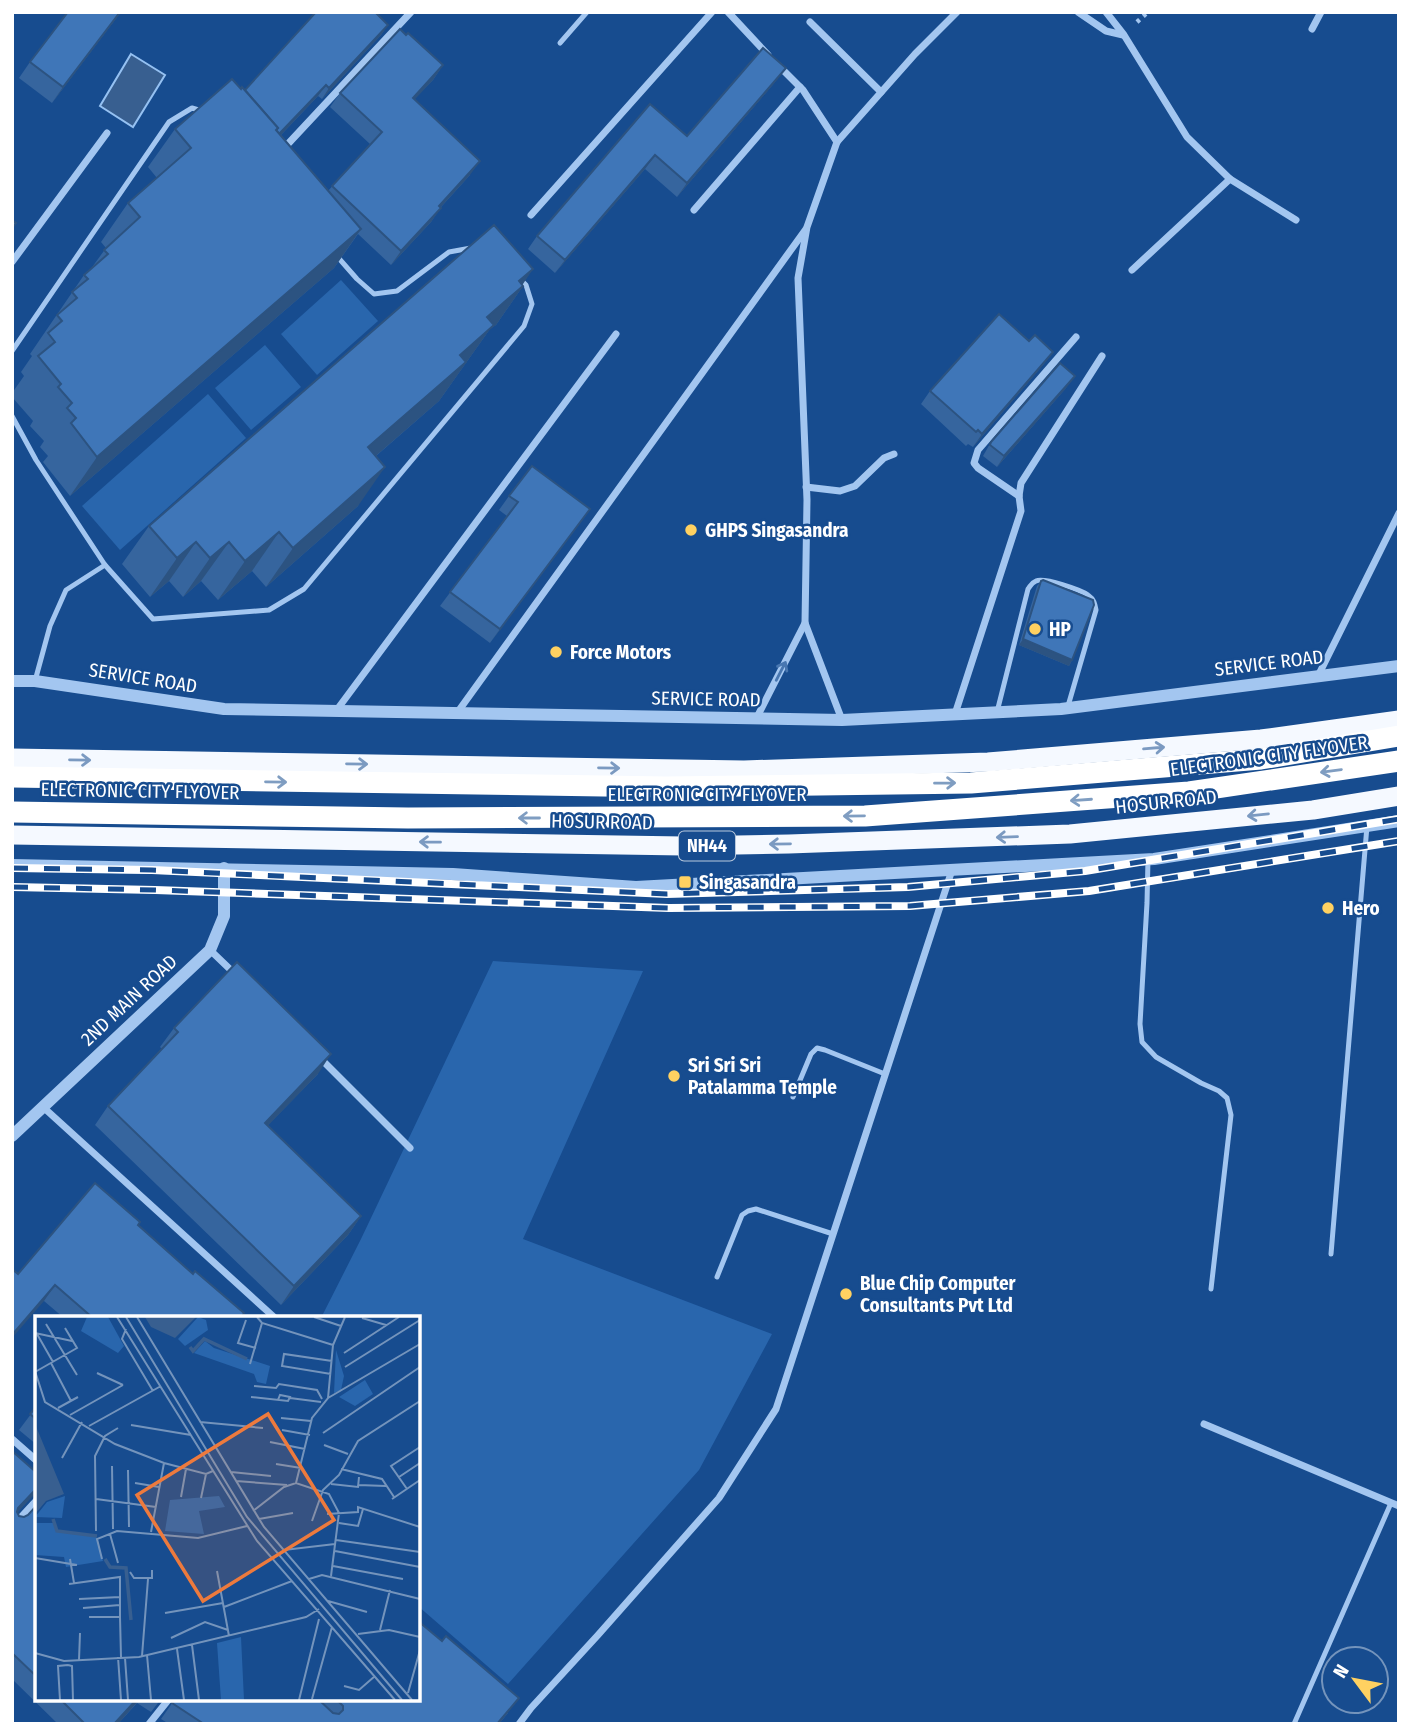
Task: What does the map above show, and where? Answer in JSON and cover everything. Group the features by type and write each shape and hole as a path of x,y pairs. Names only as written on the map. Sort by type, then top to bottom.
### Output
{"highway":[{"path":"12,758 744,770 988,762 1261,739 1399,720"},
{"name":"ELECTRONIC CITY FLYOVER","path":"12,777 666,787 971,783 1261,759 1399,736"},
{"name":"ELECTRONIC CITY FLYOVER","path":"12,812 408,818 865,816 1189,792 1399,761"},
{"name":"HOSUR ROAD","path":"12,835 683,846 789,844 1070,834 1313,810 1399,796"}],"street":[{"path":"286,146 411,12"},
{"path":"531,215 712,12"},
{"path":"728,12 800,87 837,142"},
{"path":"842,720 805,623 807,500 798,278 807,227 837,142 915,54 957,12"},
{"path":"1078,12 1106,31 1124,35"},
{"path":"1106,12 1124,35 1187,137 1230,179 1296,220"},
{"path":"1312,29 1321,12"},
{"path":"810,22 881,92"},
{"path":"694,210 800,87"},
{"path":"12,262 107,133"},
{"path":"1132,270 1230,179"},
{"path":"457,714 807,227"},
{"path":"335,712 616,334"},
{"path":"1019,496 978,468 974,463 975,457 978,450 1076,337"},
{"path":"955,714 1021,511 1021,483 1102,356"},
{"path":"806,487 840,491 855,486 884,458 894,454"},
{"path":"1318,676 1399,513"},
{"path":"756,719 805,623"},
{"name":"SERVICE ROAD","path":"12,681 35,681 224,709 842,720 1068,708 1399,666"},
{"path":"12,865 453,874 636,887 1148,859 1399,821"},
{"name":"2ND MAIN ROAD","path":"12,1136 210,950 224,916 224,868"},
{"path":"519,1724 719,1498 776,1409 952,870"},
{"path":"210,950 239,978"},
{"path":"315,1053 410,1147"},
{"path":"43,1107 273,1316"},
{"path":"1203,1424 1395,1505"},
{"path":"12,1438 35,1459"},
{"path":"12,1527 35,1502"},
{"path":"149,1724 167,1701"}],"lane":[{"path":"560,43 587,12"},
{"path":"12,351 169,122 192,108 212,114"},
{"path":"330,248 374,294 397,291 449,252 475,247"},
{"path":"12,416 36,460 104,565 153,619 269,610 304,589 524,326 532,304 526,285 518,277"},
{"path":"35,681 50,626 66,590 104,565"},
{"path":"997,712 1028,589 1032,582 1038,579 1090,596 1096,610 1068,708"},
{"path":"1332,1254 1367,826"},
{"path":"1148,859 1140,1024 1142,1042 1156,1057 1219,1091 1227,1098 1231,1115 1211,1289"},
{"path":"793,1097 811,1054 817,1048 886,1074"},
{"path":"718,1277 742,1215 748,1210 757,1209 833,1234"},
{"path":"1294,1724 1395,1505"}],"shaded area":[{"path":"131,54 165,75 133,127 100,106"},
{"path":"341,280 378,321 317,375 281,334"},
{"path":"265,345 301,387 251,430 215,388"},
{"path":"208,394 246,438 120,550 82,506"},
{"path":"493,961 643,971 523,1239 772,1334 699,1470 508,1684 420,1608 420,1316 322,1316"}],"building":[{"path":"68,12 120,12 63,87 30,62"},
{"path":"316,12 375,12 388,25 329,88 326,85 279,134 276,130 278,128 245,90"},
{"path":"400,29 443,65 413,98 480,161 401,251 332,186 382,132 340,93"},
{"path":"763,48 786,68 687,183 655,155 565,260 537,236 650,104 687,136"},
{"path":"232,79 278,128 276,130 361,229 97,457 71,423 76,418 67,408 72,403 58,387 61,384 38,356 55,342 48,333 62,321 57,315 77,298 72,292 88,279 84,275 108,254 104,250 140,217 128,203 191,148 175,129"},
{"path":"494,225 533,269 519,281 523,286 487,317 494,325 460,355 466,362 368,447 385,467 293,548 279,532 245,561 229,542 210,558 196,542 177,558 149,526"},
{"path":"999,314 1029,341 1035,335 1053,352 982,434 978,430 976,432 930,391"},
{"path":"1060,363 1075,376 1004,456 990,445 991,442"},
{"path":"532,466 590,509 500,629 450,592 518,502 509,496"},
{"path":"1043,580 1093,600 1094,605 1072,660 1023,639"},
{"path":"237,962 331,1054 265,1123 361,1216 294,1286 108,1106 178,1032 174,1028"},
{"path":"95,1183 193,1274 195,1271 244,1313 242,1316 91,1316 55,1285 12,1335 12,1269 18,1274"},
{"path":"12,1451 35,1471 35,1490 17,1512 24,1517 35,1507 35,1675 12,1653"},
{"path":"420,1623 442,1641 446,1636 519,1698 497,1724 204,1724 172,1703 320,1701 333,1713 339,1714 343,1706 338,1701 420,1701"},
{"path":"62,1701 135,1701 114,1724 85,1724"}],"railway":[{"path":"12,868 152,870 667,894 908,887 1085,871 1399,819"},
{"path":"12,887 669,908 910,906 1089,891 1399,841"}],"place":[{"name":"GHPS Singasandra","path":"691,530"},
{"name":"HP","path":"1035,629"},
{"name":"Force Motors","path":"556,652"},
{"name":"Singasandra","path":"685,882"},
{"name":"Hero","path":"1328,908"},
{"name":"Sri Sri Sri Patalamma Temple","path":"674,1076"},
{"name":"Blue Chip Computer Consultants Pvt Ltd","path":"846,1294"}]}
